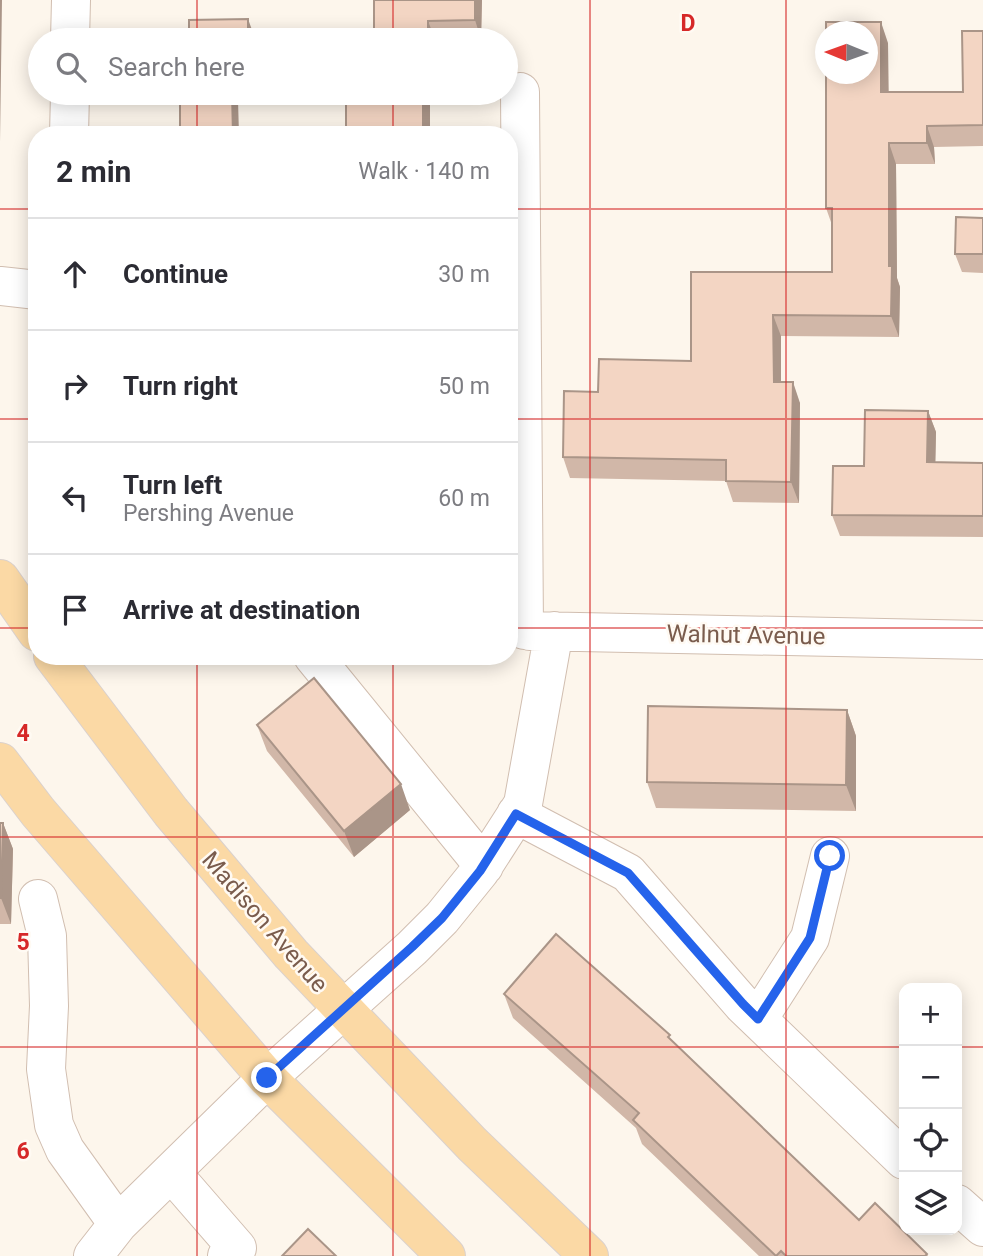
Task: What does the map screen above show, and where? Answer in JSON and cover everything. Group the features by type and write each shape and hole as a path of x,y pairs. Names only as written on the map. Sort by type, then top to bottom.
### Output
{"main road":[{"path":"0,579 28,619"},
{"name":"Madison Avenue","path":"60,665 171,813 291,954 472,1144 589,1256"},
{"path":"0,762 38,812 267,1078 446,1256"}],"street":[{"path":"70,28 71,0"},
{"path":"93,1256 118,1224 267,1078 442,918 484,866 523,804 529,630 520,92"},
{"path":"69,126 70,105"},
{"path":"0,286 28,289"},
{"name":"Walnut Avenue","path":"529,630 983,640"},
{"path":"320,665 484,866"},
{"path":"516,814 628,873 734,995 899,1155"},
{"path":"758,1019 810,938 830,856"},
{"path":"38,899 47,936 49,1006 46,1069 54,1125 65,1150 118,1224"},
{"path":"171,1172 237,1248 227,1256"},
{"path":"962,1208 983,1227"}],"building":[{"path":"374,0 475,0 475,20 428,21 428,28 374,28"},
{"path":"248,19 248,28 189,28 189,20"},
{"path":"878,22 881,22 881,92 963,92 962,31 983,31 983,125 927,126 927,143 889,143 891,316 773,315 774,382 793,382 791,482 726,481 726,460 563,457 564,391 598,392 599,359 691,361 691,272 832,272 832,208 826,208 826,84 878,84"},
{"path":"180,105 232,105 233,126 180,126"},
{"path":"346,105 423,105 423,126 346,126"},
{"path":"956,217 983,218 983,254 955,254"},
{"path":"865,410 928,411 927,462 983,463 983,516 832,515 833,466 864,466"},
{"path":"314,678 401,784 344,831 257,725"},
{"path":"648,706 847,710 846,785 647,782"},
{"path":"0,823 3,823 1,898 0,898"},
{"path":"556,934 670,1035 668,1037 859,1220 875,1203 899,1227 899,1235 908,1235 927,1254 786,1256 781,1251 776,1256 633,1120 639,1113 504,994"},
{"path":"308,1229 336,1256 282,1256"}],"route":[{"path":"267,1078 442,918 480,871 516,814 628,873 758,1019 810,938 830,856"}]}
